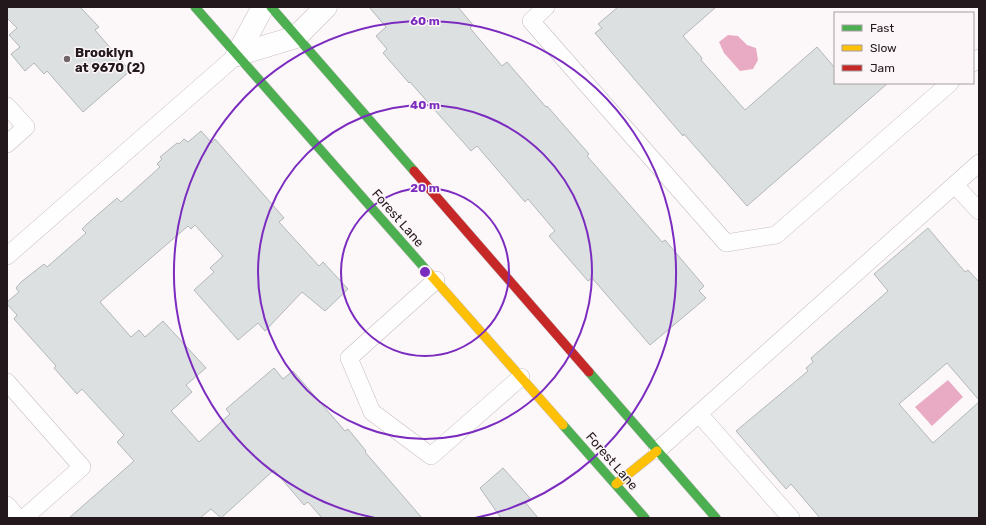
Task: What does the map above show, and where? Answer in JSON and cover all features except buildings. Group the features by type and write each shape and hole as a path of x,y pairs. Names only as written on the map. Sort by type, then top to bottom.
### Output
{"main road":[{"name":"Forest Lane","path":"195,7 645,518"},
{"path":"270,7 716,518"},
{"path":"616,484 657,450"}],"street":[{"path":"237,55 263,7"},
{"path":"237,55 296,37 326,7"}],"lane":[{"path":"546,7 531,21 726,244 776,235 949,84"},
{"path":"7,256 237,55"},
{"path":"7,106 26,127 7,144"},
{"path":"657,450 979,163"},
{"path":"955,185 979,212"},
{"path":"436,280 349,358 372,412 431,456 521,377"},
{"path":"7,382 82,467 24,518"},
{"path":"699,414 791,518"},
{"path":"7,505 18,518"}],"shaded area":[{"path":"728,35 738,36 747,45 756,48 758,60 753,69 740,71 724,53 719,42"},
{"path":"948,380 963,397 932,426 915,407"}],"traffic: fast":[{"path":"195,7 428,272"},
{"path":"271,7 414,171"},
{"path":"589,372 716,518"},
{"path":"563,425 645,518"}],"traffic: slow":[{"path":"428,272 563,425"},
{"path":"616,484 657,451"}],"traffic: jam":[{"path":"414,171 589,372"}],"place":[{"name":"Brooklyn at 9670 (2)","path":"67,59"}]}
